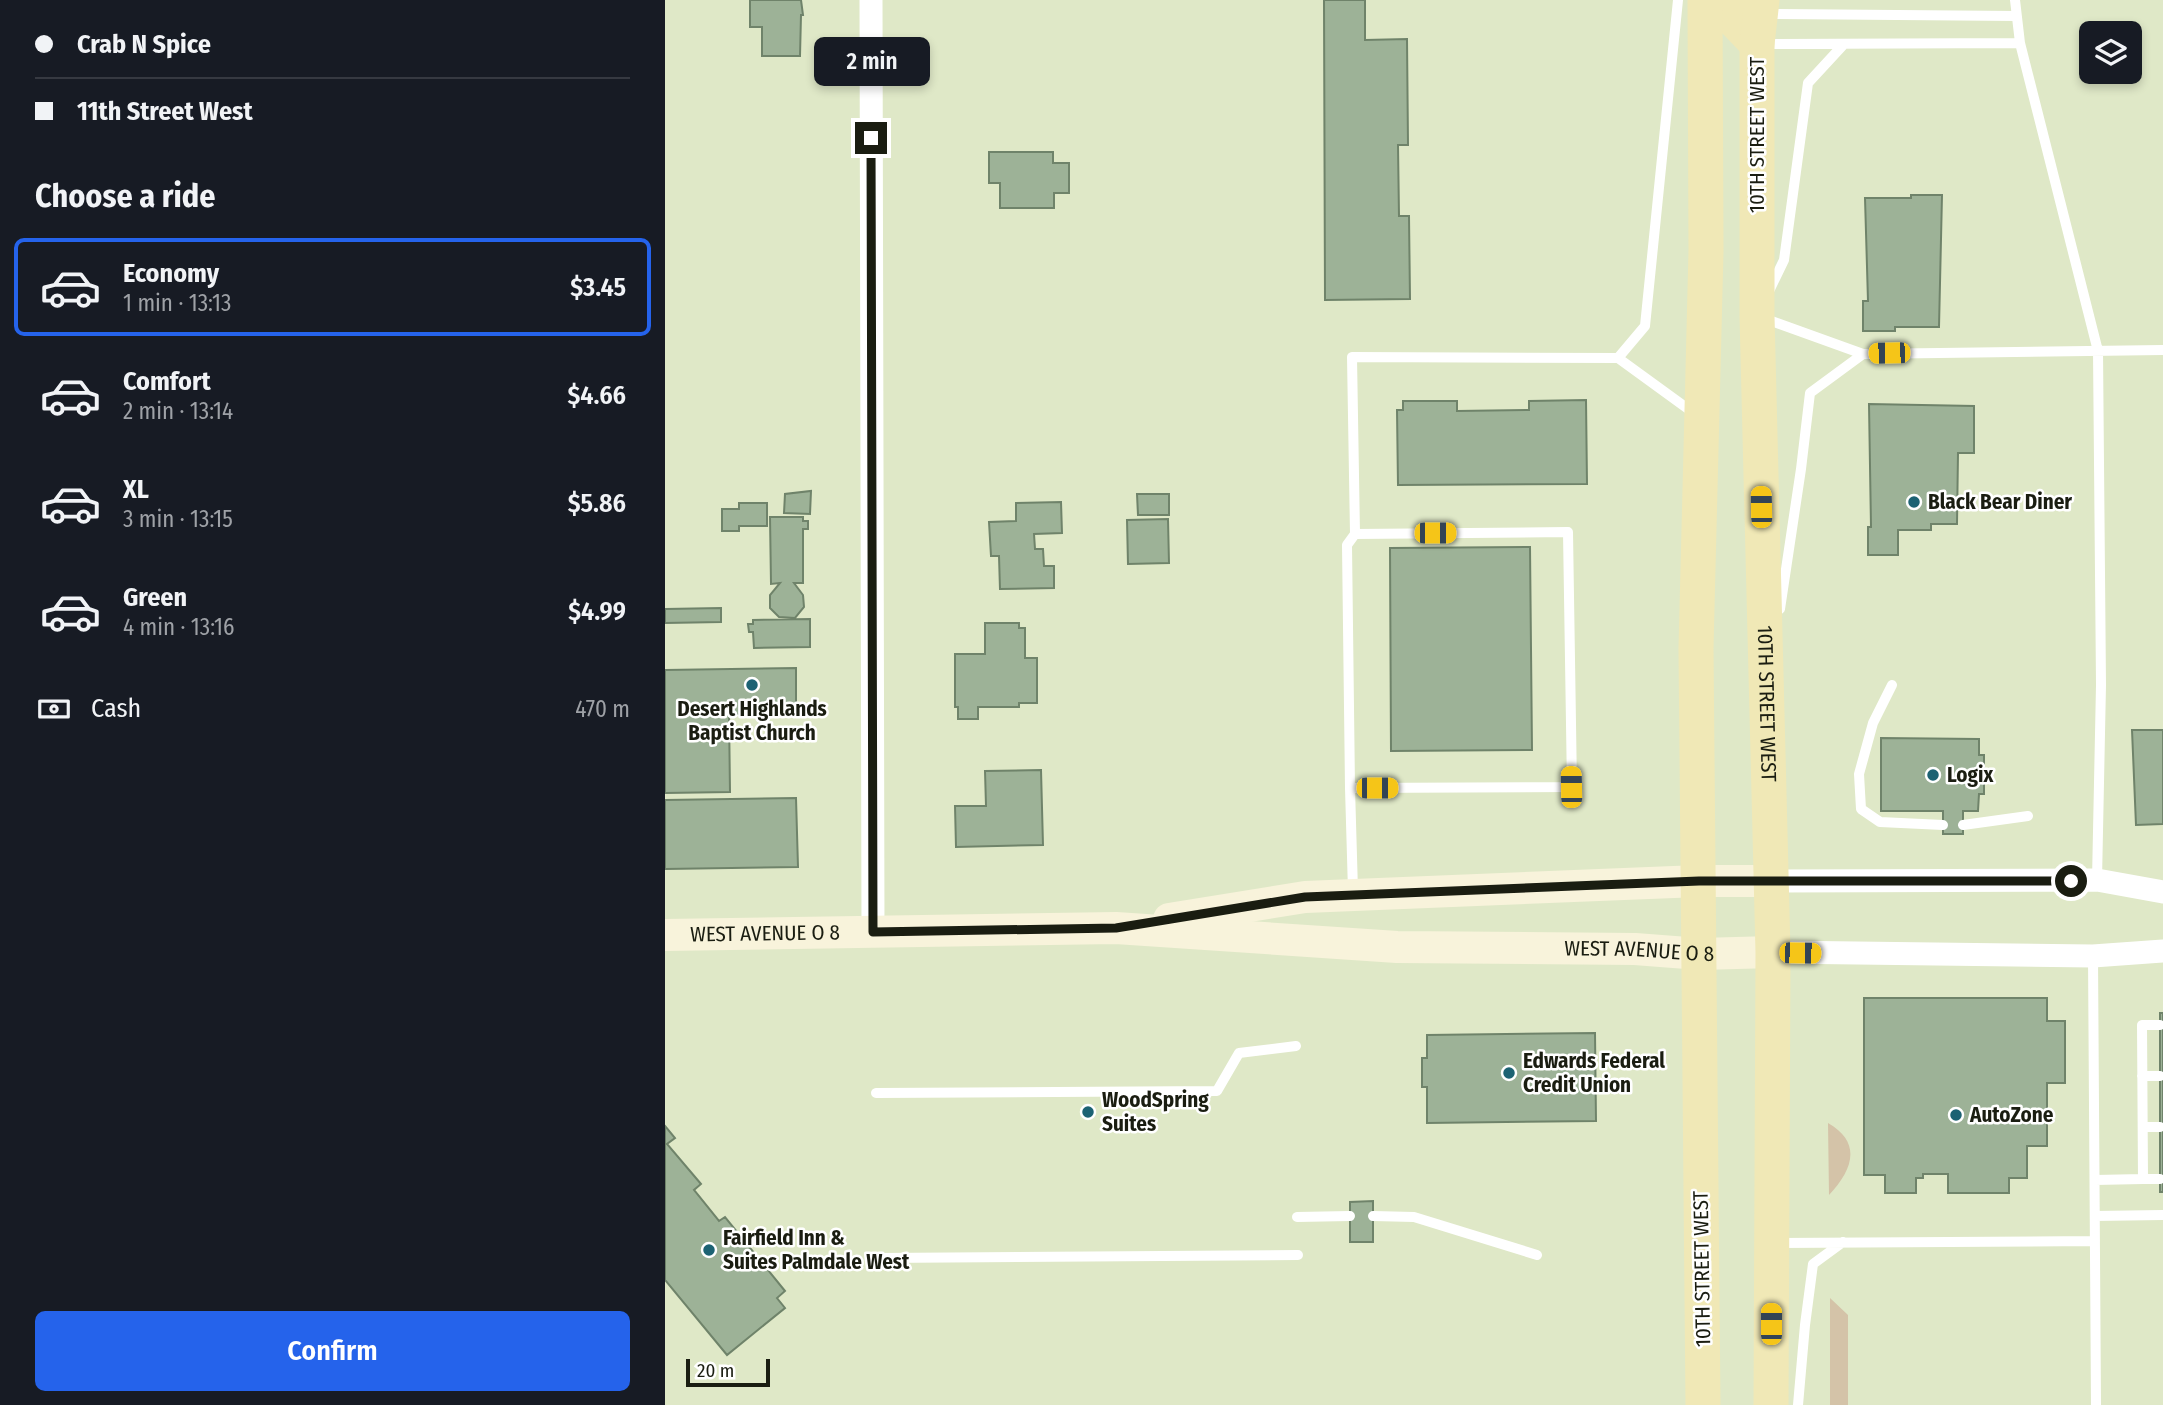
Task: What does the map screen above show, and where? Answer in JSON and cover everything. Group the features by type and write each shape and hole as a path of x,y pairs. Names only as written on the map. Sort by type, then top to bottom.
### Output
{"main road":[{"name":"10TH STREET WEST","path":"1703,1405 1696,648 1706,251 1705,0"},
{"name":"10TH STREET WEST","path":"1755,12 1757,316 1773,952 1771,1405"}],"street":[{"path":"871,0 873,932"},
{"path":"1771,881 2097,880 2163,892"},
{"name":"WEST AVENUE O 8","path":"1116,928 1305,897 1699,881 1771,881"},
{"name":"WEST AVENUE O 8","path":"665,935 1116,928 1397,947 1635,949 1700,954 1773,952 2093,956 2163,951"}],"lane":[{"path":"1618,358 1644,326 1678,0"},
{"path":"2015,0 2020,43 2098,351 2101,685 2097,880"},
{"path":"1755,12 2015,16"},
{"path":"1755,12 1845,44 2020,43"},
{"path":"1845,44 1808,83 1784,260 1757,316 1863,354 2163,350"},
{"path":"1778,617 1810,393 1863,354"},
{"path":"1353,895 1347,545 1355,534 1352,357 1618,358 1703,420"},
{"path":"1350,788 1571,787 1568,532 1355,534"},
{"path":"1766,698 1776,631"},
{"path":"1892,685 1873,723 1859,775 1861,809 1880,822 1943,825"},
{"path":"1963,825 2028,816"},
{"path":"2093,956 2096,1405"},
{"path":"2143,1179 2142,1025 2160,1025"},
{"path":"876,1093 1217,1091 1239,1053 1296,1046"},
{"path":"2142,1076 2160,1076"},
{"path":"2143,1127 2161,1127"},
{"path":"2095,1180 2161,1178"},
{"path":"2095,1216 2163,1215"},
{"path":"1297,1217 1350,1216"},
{"path":"1373,1216 1414,1217 1537,1255"},
{"path":"1771,1243 2095,1241"},
{"path":"1798,1405 1813,1264 1843,1242"},
{"path":"880,1258 1298,1255"}],"shaded area":[{"path":"1828,1123 1839,1131 1850,1148 1848,1167 1829,1195"},
{"path":"1830,1298 1848,1315 1848,1405 1830,1405"}],"building":[{"path":"750,0 801,0 803,15 800,56 762,56 762,27 750,27"},
{"path":"1324,0 1365,0 1365,40 1407,39 1408,145 1398,145 1399,216 1409,216 1410,299 1325,300"},
{"path":"989,152 1053,152 1053,163 1069,163 1069,193 1054,193 1054,208 1000,208 1000,183 989,183"},
{"path":"1911,195 1942,195 1939,327 1895,327 1895,331 1863,331 1863,301 1868,301 1865,198 1911,198"},
{"path":"1586,400 1587,484 1398,485 1397,410 1403,410 1403,401 1457,401 1457,411 1529,410 1529,401"},
{"name":"Black Bear Diner","path":"1869,404 1974,406 1974,453 1958,453 1957,524 1931,524 1931,530 1898,530 1898,555 1868,555 1868,527 1871,527"},
{"path":"811,491 810,514 784,513 785,494"},
{"path":"1137,494 1169,494 1169,515 1138,515"},
{"path":"1061,502 1062,533 1034,534 1035,549 1043,549 1044,566 1054,566 1054,588 1000,589 999,556 991,556 989,522 1016,521 1016,503"},
{"path":"739,503 767,503 767,526 739,526 739,531 722,531 722,509 739,509"},
{"path":"770,517 803,517 803,521 808,521 808,529 803,529 803,583 794,583 803,595 804,607 795,618 779,617 770,608 770,595 780,583 771,584"},
{"path":"1168,519 1169,563 1128,564 1127,520"},
{"path":"1530,547 1532,750 1391,751 1390,548"},
{"path":"721,608 721,622 665,623 665,609"},
{"path":"810,619 810,647 754,648 753,632 749,632 748,624 753,624 753,620"},
{"path":"985,623 1019,623 1019,628 1025,628 1025,658 1037,658 1037,703 1019,703 1019,707 978,707 978,719 958,719 958,707 955,707 955,654 985,654"},
{"path":"796,668 796,714 729,714 730,792 665,793 665,670"},
{"path":"2132,730 2163,730 2163,824 2136,825"},
{"name":"Logix","path":"1881,738 1979,739 1979,755 1984,755 1984,794 1979,794 1978,811 1963,811 1963,834 1943,834 1943,811 1881,811"},
{"path":"1041,770 1043,845 956,847 955,806 986,806 985,771"},
{"path":"796,798 798,867 665,869 665,800"},
{"name":"AutoZone","path":"1864,998 2047,998 2047,1021 2065,1021 2065,1083 2047,1083 2047,1146 2027,1146 2027,1178 2009,1178 2009,1193 1948,1193 1948,1174 1923,1174 1923,1178 1916,1178 1916,1193 1885,1193 1885,1175 1864,1175"},
{"path":"2160,1013 2163,1013 2163,1192 2160,1192"},
{"name":"Edwards Federal Credit Union","path":"1595,1033 1596,1121 1427,1123 1427,1087 1422,1087 1422,1058 1427,1058 1427,1035"},
{"name":"Fairfield Inn & Suites Palmdale West","path":"665,1126 675,1138 667,1144 701,1184 694,1190 719,1221 725,1217 785,1291 777,1298 785,1308 727,1355 665,1280"},
{"path":"1373,1201 1373,1242 1350,1242 1350,1202"}],"place":[{"name":"Black Bear Diner","path":"1914,502"},
{"name":"Desert Highlands Baptist Church","path":"752,685"},
{"name":"Logix","path":"1933,775"},
{"name":"Edwards Federal Credit Union","path":"1509,1073"},
{"name":"WoodSpring Suites","path":"1088,1112"},
{"name":"AutoZone","path":"1956,1115"},
{"name":"Fairfield Inn & Suites Palmdale West","path":"709,1250"}],"route":[{"path":"871,138 873,932 1116,928 1305,897 1699,881 2071,881"}]}
